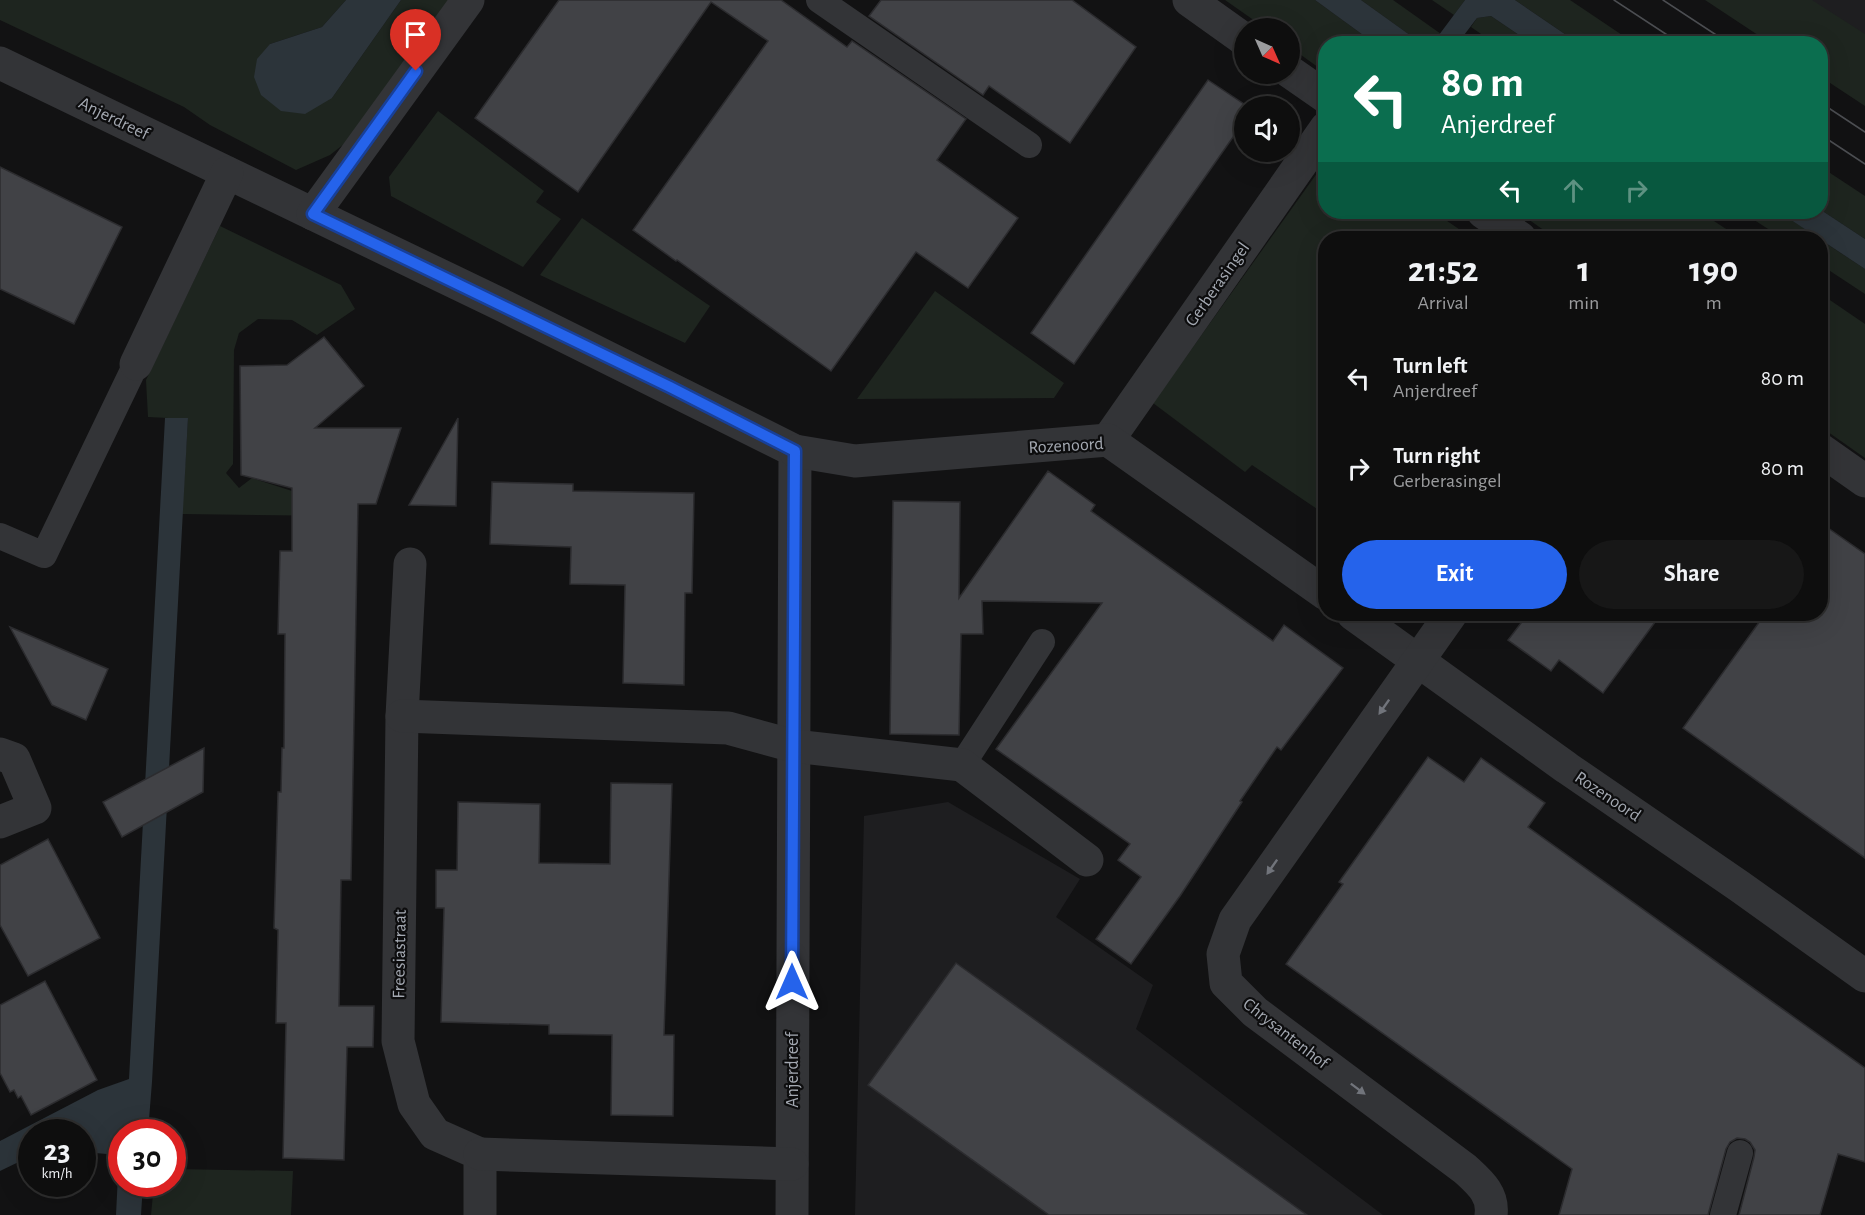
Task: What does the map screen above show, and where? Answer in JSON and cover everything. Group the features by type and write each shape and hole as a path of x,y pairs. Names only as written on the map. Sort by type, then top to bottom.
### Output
{"street":[{"path":"313,214 468,0"},
{"path":"1189,0 1234,32"},
{"name":"Anjerdreef","path":"0,63 670,387 795,451 792,1215"},
{"path":"1300,79 1318,91"},
{"name":"Gerberasingel","path":"1108,440 1318,139"},
{"path":"136,364 227,173"},
{"path":"1493,219 1510,231"},
{"name":"Rozenoord","path":"795,451 855,461 1108,440 1318,588"},
{"path":"1828,455 1865,481"},
{"name":"Freesiastraat","path":"410,564 402,716 398,1041 414,1104 435,1134 480,1154 792,1164"},
{"name":"Rozenoord","path":"1363,621 1567,768 1740,886 1865,976"},
{"path":"1418,659 1446,621"},
{"name":"Chrysantenhof","path":"1418,659 1235,920 1223,954 1226,983 1255,1012 1472,1175 1485,1187 1492,1208 1491,1215"},
{"path":"402,716 728,728 794,746 962,765 1087,860"},
{"path":"0,754 14,759 35,808 0,822"},
{"path":"480,1154 480,1215"}],"lane":[{"path":"819,0 1029,145"},
{"path":"0,536 44,555 136,364"},
{"path":"962,765 1042,642"},
{"path":"1723,1215 1740,1153"}],"shaded area":[{"path":"0,0 346,0 322,27 270,44 332,98 401,0 451,0 358,133 330,155 296,170 210,125 184,107 0,20"},
{"path":"346,0 401,0 332,98 305,114 281,111 261,95 254,77 257,59 270,44 322,27"},
{"path":"1225,0 1315,0 1364,36 1318,36 1318,67 1300,54 1300,18 1251,18"},
{"path":"1315,0 1361,0 1411,36 1364,36"},
{"path":"1361,0 1393,0 1441,34 1439,36 1411,36"},
{"path":"1432,0 1465,0 1454,15"},
{"path":"1465,0 1515,0 1568,36 1521,36 1491,16 1477,18 1463,36 1438,36"},
{"path":"1515,0 1570,0 1624,36 1568,36"},
{"path":"1705,0 1812,0 1865,34 1865,106 1828,82 1828,36 1759,36"},
{"path":"1754,0 1865,0 1865,70 1828,48 1828,36 1809,36"},
{"path":"1491,16 1521,36 1484,36 1471,27 1477,18"},
{"path":"438,111 544,191 536,202 561,219 523,267 391,196 389,177"},
{"path":"1318,172 1318,219 1444,219 1462,231 1318,231 1318,510 1252,465 1245,472 1153,403"},
{"path":"1828,172 1865,196 1865,239 1828,215"},
{"path":"1828,215 1865,239 1865,269 1828,244 1828,231 1808,231 1790,219 1828,219"},
{"path":"582,218 710,306 685,343 540,275"},
{"path":"1528,219 1711,219 1729,231 1545,231"},
{"path":"1753,219 1790,219 1808,231 1771,231"},
{"path":"220,226 341,285 355,309 317,335 292,320 258,319 239,333 234,350 233,464 226,473 239,488 252,478 345,508 345,516 182,514 188,419 148,417 146,380"},
{"path":"1828,245 1865,269 1865,294 1828,270"},
{"path":"935,291 1064,383 1054,398 857,399"},
{"path":"1828,299 1865,324 1865,458 1828,432"},
{"path":"165,418 188,418 149,1119 108,1119 108,1154 96,1153 96,1119 42,1119 98,1090 129,1079"},
{"path":"948,802 1080,879 1056,917 1153,985 1136,1029 1383,1215 855,1215 864,816"},
{"path":"18,1132 18,1162 0,1171 0,1141"},
{"path":"186,1169 293,1171 291,1215 151,1215 153,1197 186,1197"},
{"path":"117,1197 142,1197 141,1215 116,1215"}],"building":[{"path":"559,0 781,0 847,47 852,41 966,119 937,160 1018,218 968,288 916,252 831,371 633,230 768,41 711,2 578,192 475,118"},
{"path":"881,0 1072,0 1136,47 1070,143 989,86 983,95 869,16"},
{"path":"1208,80 1234,97 1234,136 1074,364 1031,333"},
{"path":"0,167 122,227 74,324 0,289"},
{"path":"324,337 364,386 315,428 401,428 376,504 358,504 351,880 341,880 339,1006 374,1006 373,1047 347,1047 344,1160 283,1158 286,1023 276,1023 278,930 274,928 278,792 281,792 282,748 284,748 285,634 278,634 280,551 292,551 292,488 241,475 240,366 287,365"},
{"path":"458,418 456,506 409,505"},
{"path":"1048,471 1095,505 1091,511 1273,641 1284,625 1343,668 1281,750 1277,747 1180,896 1131,964 1096,939 1141,877 1118,860 1130,844 996,749 1102,603 982,601 983,634 961,634 959,735 890,734 893,501 960,502 959,598"},
{"path":"492,482 573,484 573,491 694,493 692,593 685,593 684,685 623,683 625,585 570,584 571,547 490,544"},
{"path":"1828,528 1865,554 1865,858 1683,728 1760,621 1828,621"},
{"path":"1523,621 1656,621 1603,693 1559,660 1551,671 1508,640"},
{"path":"10,627 108,669 86,720 52,705"},
{"path":"204,748 203,792 122,837 103,802"},
{"path":"1428,757 1464,782 1481,758 1545,803 1528,827 1865,1068 1865,1162 1838,1154 1820,1215 1739,1215 1755,1150 1750,1142 1737,1138 1730,1142 1726,1149 1708,1215 1559,1215 1572,1169 1286,964 1343,884 1339,882"},
{"path":"611,783 672,784 664,1035 674,1035 673,1116 611,1115 612,1035 549,1034 549,1025 441,1022 444,908 436,908 436,870 457,870 458,802 540,804 539,863 610,864"},
{"path":"48,839 100,938 28,976 0,925 0,865"},
{"path":"956,963 1307,1215 1049,1215 868,1085"},
{"path":"45,981 97,1080 31,1115 21,1096 18,1098 14,1090 10,1092 0,1073 0,1005"}],"tram line":[{"path":"1614,0 1669,36"},
{"path":"1663,0 1718,36"},
{"path":"1828,108 1865,132"},
{"path":"1828,140 1865,164"}],"route":[{"path":"416,71 313,214 670,387 795,451 792,982"}]}
